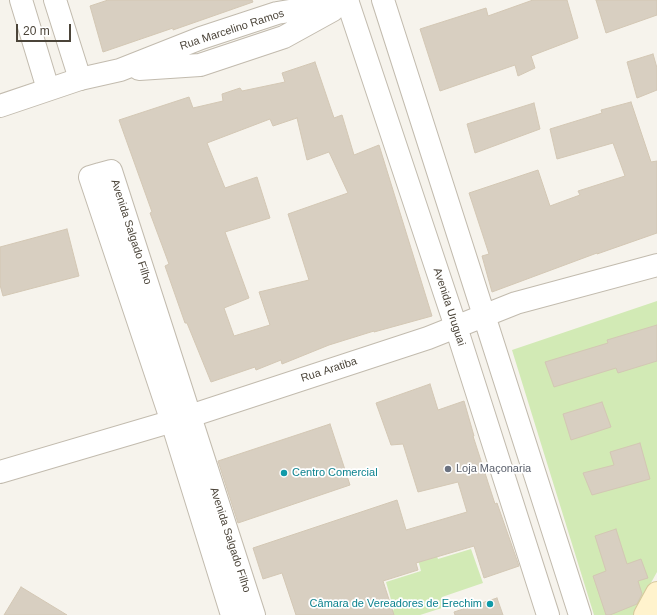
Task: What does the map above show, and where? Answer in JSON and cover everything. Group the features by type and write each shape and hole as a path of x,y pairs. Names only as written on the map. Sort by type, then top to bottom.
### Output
{"main road":[{"path":"644,615 657,592"}],"street":[{"path":"21,0 48,90"},
{"path":"55,0 80,80"},
{"path":"383,0 580,615"},
{"name":"Rua Marcelino Ramos","path":"0,106 80,80 120,70 201,38 277,13 349,1"},
{"name":"Rua Marcelino Ramos","path":"120,70 200,66 284,37 349,1"},
{"name":"Avenida Uruguai","path":"349,1 456,327 548,615"},
{"path":"277,13 284,37"},
{"name":"Avenida Salgado Filho","path":"232,615 181,419 111,171 90,177 181,419 254,615"},
{"name":"Rua Aratiba","path":"0,472 181,419 421,340 516,303 657,266"}],"green space":[{"path":"657,301 657,572 633,615 594,615 512,350"},
{"path":"432,542 438,559 471,549 483,583 442,597 445,607 420,615 381,615 394,610 386,582 421,571 415,548"}],"building":[{"path":"108,0 252,0 253,2 173,30 173,28 103,52 90,6"},
{"path":"533,0 567,0 578,38 531,56 535,68 518,76 515,65 440,91 420,29 486,8 488,16"},
{"path":"596,0 657,0 657,15 606,33"},
{"path":"653,54 657,68 657,90 637,98 627,62"},
{"path":"315,62 334,118 342,115 354,155 379,145 432,316 374,331 329,345 282,364 281,360 256,370 255,367 211,382 187,323 185,323 165,266 169,264 150,213 152,212 119,120 189,97 193,108 223,101 222,94 240,88 242,91 285,82 282,73","holes":["297,118 307,160 329,152 348,193 288,214 309,280 259,292 270,325 234,336 224,308 249,298 225,232 270,218 257,177 225,188 207,143 270,119 273,126"]},
{"path":"631,102 651,162 657,161 657,233 597,253 492,292 482,256 489,254 469,193 538,170 550,206 580,195 578,191 625,176 613,143 557,159 550,129 602,113 601,110"},
{"path":"534,103 540,129 475,153 467,124"},
{"path":"67,229 79,276 3,296 0,285 0,247"},
{"path":"657,325 657,361 618,373 616,368 554,387 545,362 608,343 607,340"},
{"path":"430,384 438,410 464,401 473,436 495,504 497,503 519,566 484,578 474,546 416,563 418,570 383,581 394,615 296,615 282,573 263,579 253,548 397,500 406,530 467,512 458,482 418,492 403,444 391,445 376,403"},
{"path":"602,402 611,427 571,440 563,414"},
{"name":"Centro Comercial","path":"330,424 350,485 238,523 218,461"},
{"path":"640,443 650,479 592,495 583,473 614,465 610,452"},
{"path":"616,529 627,564 641,559 648,578 638,581 642,594 637,604 610,615 606,615 593,576 606,571 595,536"},
{"path":"21,587 67,615 4,615"},
{"name":"Câmara de Vereadores de Erechim","path":"497,598 503,615 455,615 454,612"}],"place":[{"name":"Loja Maçonaria","path":"448,469"},
{"name":"Centro Comercial","path":"284,473"},
{"name":"Câmara de Vereadores de Erechim","path":"490,604"}]}
